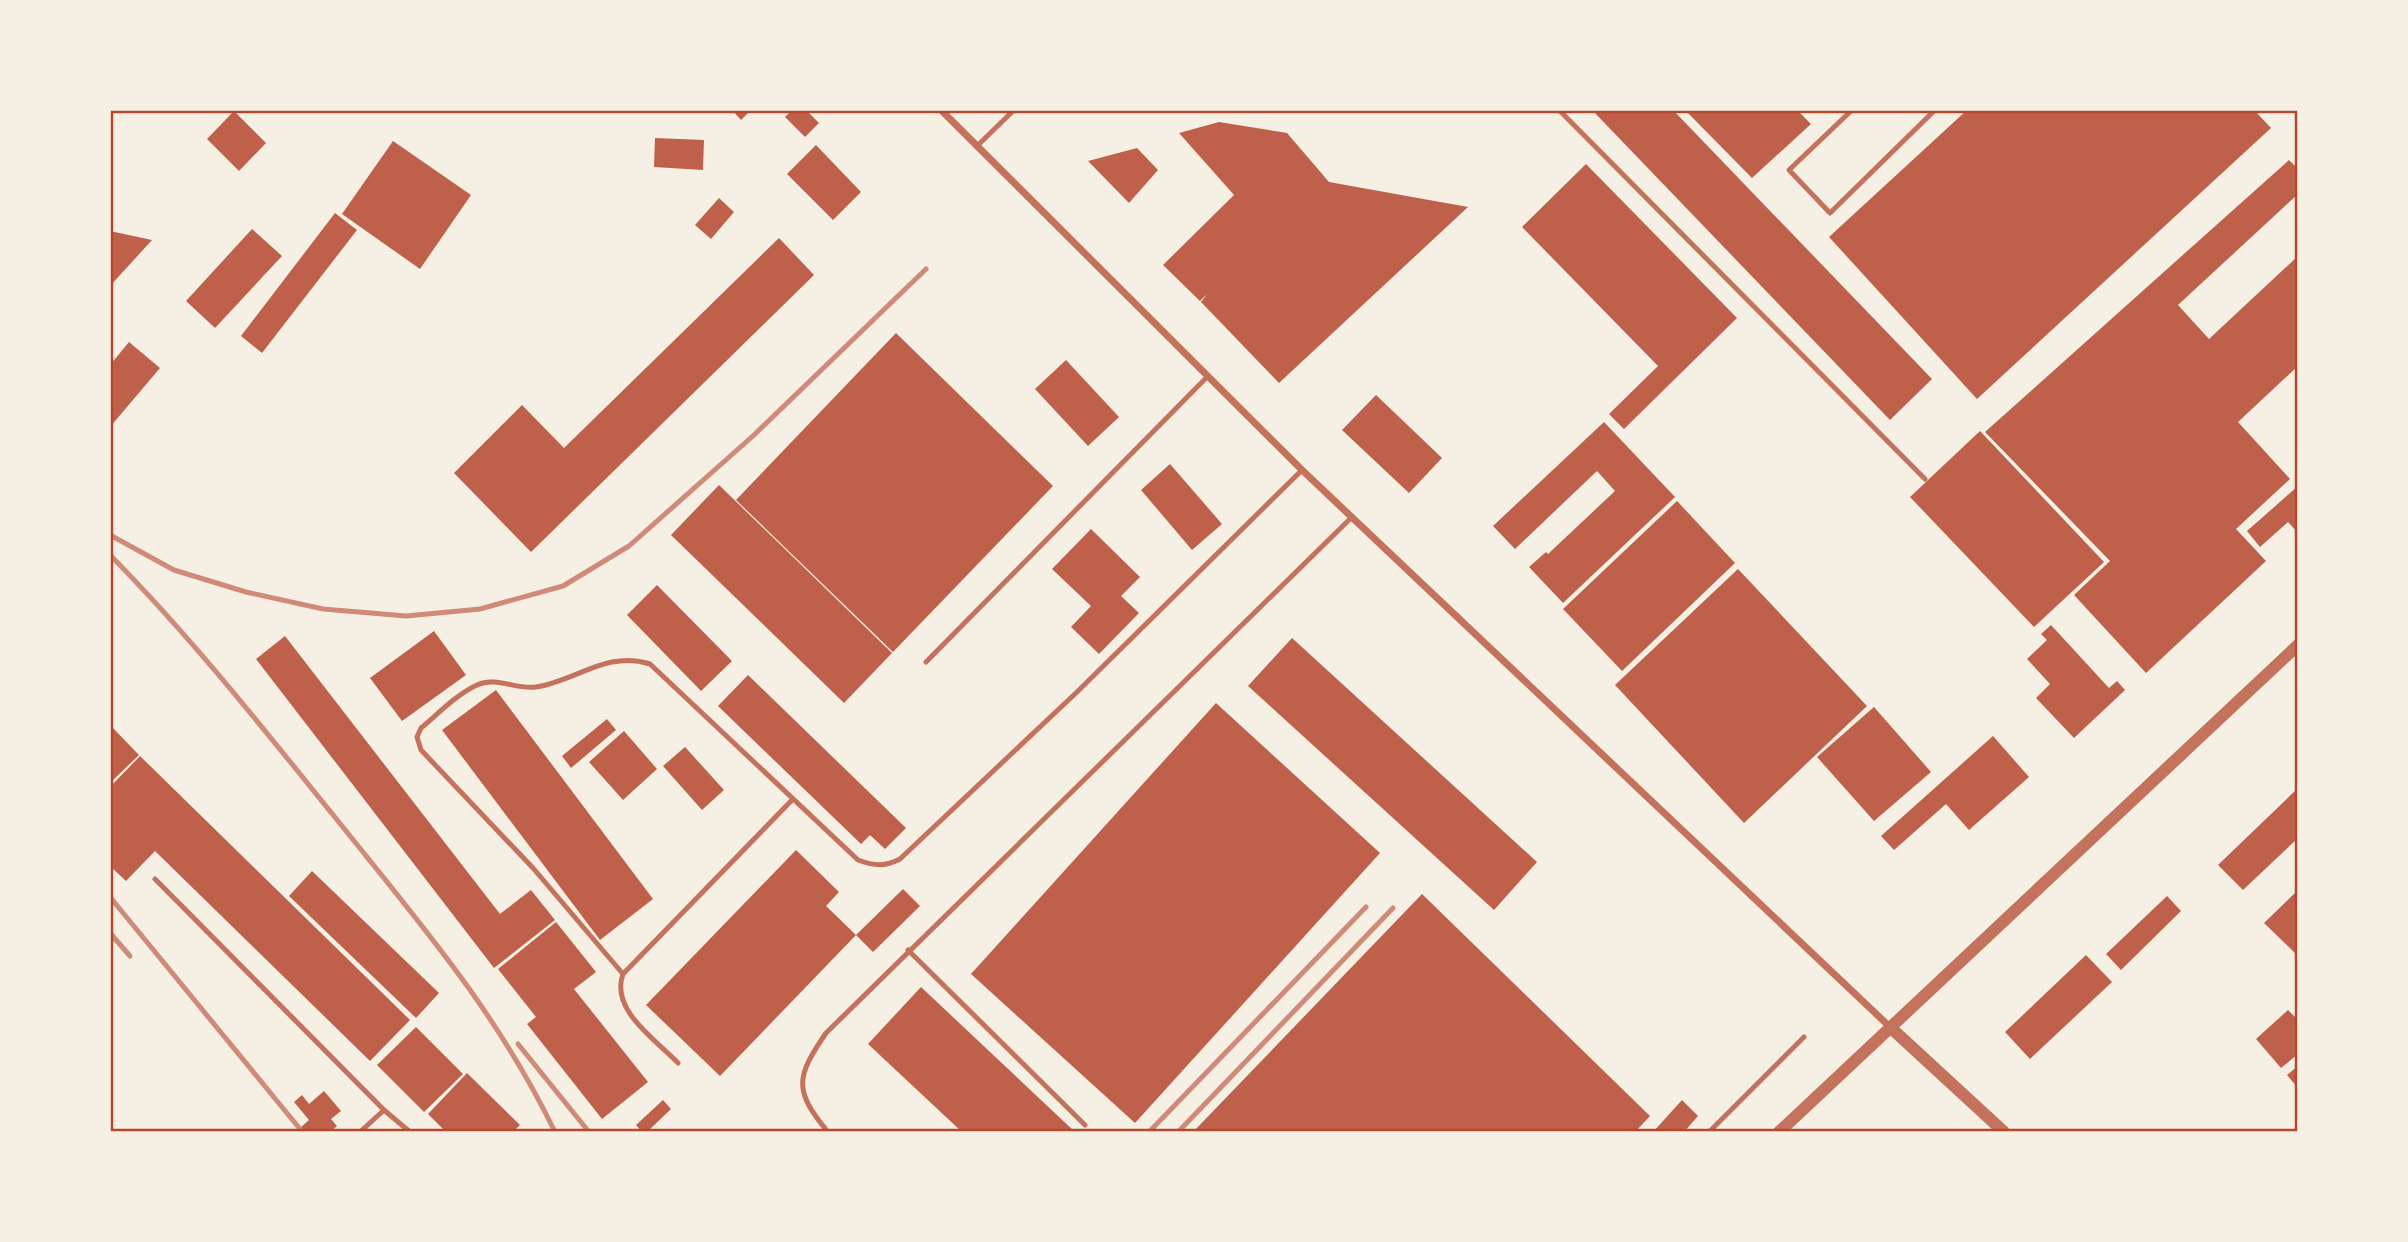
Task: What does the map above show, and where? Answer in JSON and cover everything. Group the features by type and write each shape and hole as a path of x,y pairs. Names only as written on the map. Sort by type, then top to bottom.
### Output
{"street":[{"path":"941,110 1302,470 2004,1132"},
{"path":"1779,1132 2298,645"}],"lane":[{"path":"976,146 1014,110"},
{"path":"1559,110 1925,479"},
{"path":"1852,110 1788,170 1830,214 1935,110"},
{"path":"926,662 1208,376"},
{"path":"623,974 533,868 421,750 417,737 421,728 475,685 487,681 522,688 537,687 611,661 633,659 650,664 858,860 873,865 888,865 900,859 1077,692 1302,470"},
{"path":"828,1132 807,1107 801,1081 809,1059 826,1033 1352,517"},
{"path":"678,1063 622,1005 618,988 623,974 793,799"},
{"path":"155,879 384,1110 410,1132"},
{"path":"908,950 1085,1125"},
{"path":"1709,1132 1804,1037"},
{"path":"360,1132 384,1110"}],"building":[{"path":"732,110 751,110 741,120"},
{"path":"792,110 806,110 819,123 805,137 785,117"},
{"path":"1592,110 1673,110 1932,379 1890,420"},
{"path":"1685,110 1797,110 1811,124 1752,178"},
{"path":"1967,110 2254,110 2271,128 1977,399 1829,237"},
{"path":"234,111 266,143 239,171 207,139"},
{"path":"1219,122 1287,133 1329,182 1468,207 1279,383 1201,302 1207,294 1200,301 1163,265 1234,195 1179,133"},
{"path":"655,138 704,140 703,170 654,167"},
{"path":"393,141 471,195 420,269 342,214"},
{"path":"816,145 861,192 833,220 787,174"},
{"path":"1137,148 1158,170 1129,203 1088,161"},
{"path":"2289,160 2298,169 2298,194 2178,305 2209,339 2298,256 2298,366 2238,422 2290,479 2236,529 2266,561 2146,673 2074,595 2110,561 1985,432"},
{"path":"1586,164 1737,318 1624,429 1609,414 1658,366 1522,227"},
{"path":"719,198 734,212 711,239 695,225"},
{"path":"335,213 357,230 262,353 241,336"},
{"path":"252,229 282,256 215,328 186,301"},
{"path":"110,231 152,240 110,286"},
{"path":"779,238 814,275 531,552 454,473 522,405 564,448"},
{"path":"896,333 1053,486 893,652 736,500"},
{"path":"129,342 160,368 110,427 110,365"},
{"path":"1066,360 1119,417 1088,446 1035,389"},
{"path":"1376,395 1442,458 1409,493 1342,430"},
{"path":"1604,422 1675,497 1563,603 1529,567 1546,552 1548,554 1615,491 1597,471 1515,549 1493,526"},
{"path":"1980,431 2104,562 2034,627 1910,497"},
{"path":"1170,464 1222,524 1192,550 1141,490"},
{"path":"719,485 892,653 844,703 671,535"},
{"path":"2298,486 2298,533 2288,522 2260,547 2247,531"},
{"path":"1677,501 1735,563 1622,671 1563,609"},
{"path":"1091,529 1140,577 1121,596 1139,613 1099,654 1071,627 1091,606 1052,569"},
{"path":"1738,569 1867,706 1744,823 1615,685"},
{"path":"657,585 732,661 701,691 627,615"},
{"path":"2051,625 2109,688 2117,681 2125,690 2074,738 2036,698 2050,684 2027,659 2047,640 2041,634"},
{"path":"434,631 466,675 402,721 370,678"},
{"path":"285,636 500,914 531,890 555,920 494,968 256,659"},
{"path":"1292,638 1537,862 1494,910 1248,686"},
{"path":"748,675 906,828 885,849 870,835 861,844 718,706"},
{"path":"496,690 653,899 600,940 442,730"},
{"path":"1216,703 1380,853 1135,1123 971,974"},
{"path":"1874,707 1931,772 1874,821 1817,757"},
{"path":"607,719 616,730 571,768 562,756"},
{"path":"110,725 139,755 110,783"},
{"path":"624,731 657,769 623,800 589,762"},
{"path":"1993,736 2029,777 1969,830 1946,804 1894,850 1881,836"},
{"path":"685,747 724,790 702,810 663,766"},
{"path":"140,756 410,1020 370,1061 155,851 126,881 110,866 110,787"},
{"path":"2298,788 2298,838 2243,890 2218,865"},
{"path":"796,850 839,892 826,906 856,935 720,1076 646,1005"},
{"path":"312,871 439,993 416,1018 289,896"},
{"path":"903,889 920,906 873,952 856,935"},
{"path":"2298,890 2298,956 2264,923"},
{"path":"1422,894 1650,1116 1635,1132 1193,1132"},
{"path":"2167,896 2181,911 2121,970 2106,954"},
{"path":"556,922 596,972 574,989 648,1082 602,1119 527,1024 536,1017 498,969"},
{"path":"2086,955 2112,982 2030,1059 2005,1032"},
{"path":"921,987 1075,1132 962,1132 868,1044"},
{"path":"2288,1010 2298,1020 2298,1054 2281,1068 2256,1039"},
{"path":"416,1027 463,1074 424,1112 377,1065"},
{"path":"2298,1066 2298,1088 2287,1075"},
{"path":"467,1073 520,1125 513,1132 446,1132 428,1114"},
{"path":"324,1091 341,1111 331,1119 337,1126 330,1132 303,1132 300,1128 309,1120 294,1102 302,1095 309,1104"},
{"path":"663,1100 671,1109 647,1132 642,1132 636,1125"},
{"path":"1682,1100 1698,1116 1684,1132 1653,1132"}],"railway":[{"path":"110,535 174,570 246,592 323,609 406,616 480,609 563,586 629,546 754,435 926,269"},
{"path":"110,555 225,683 425,930 507,1046 555,1132"},
{"path":"110,897 300,1129"},
{"path":"1149,1132 1366,907"},
{"path":"1178,1132 1393,908"},
{"path":"110,933 130,956"},
{"path":"518,1044 589,1132"}]}
